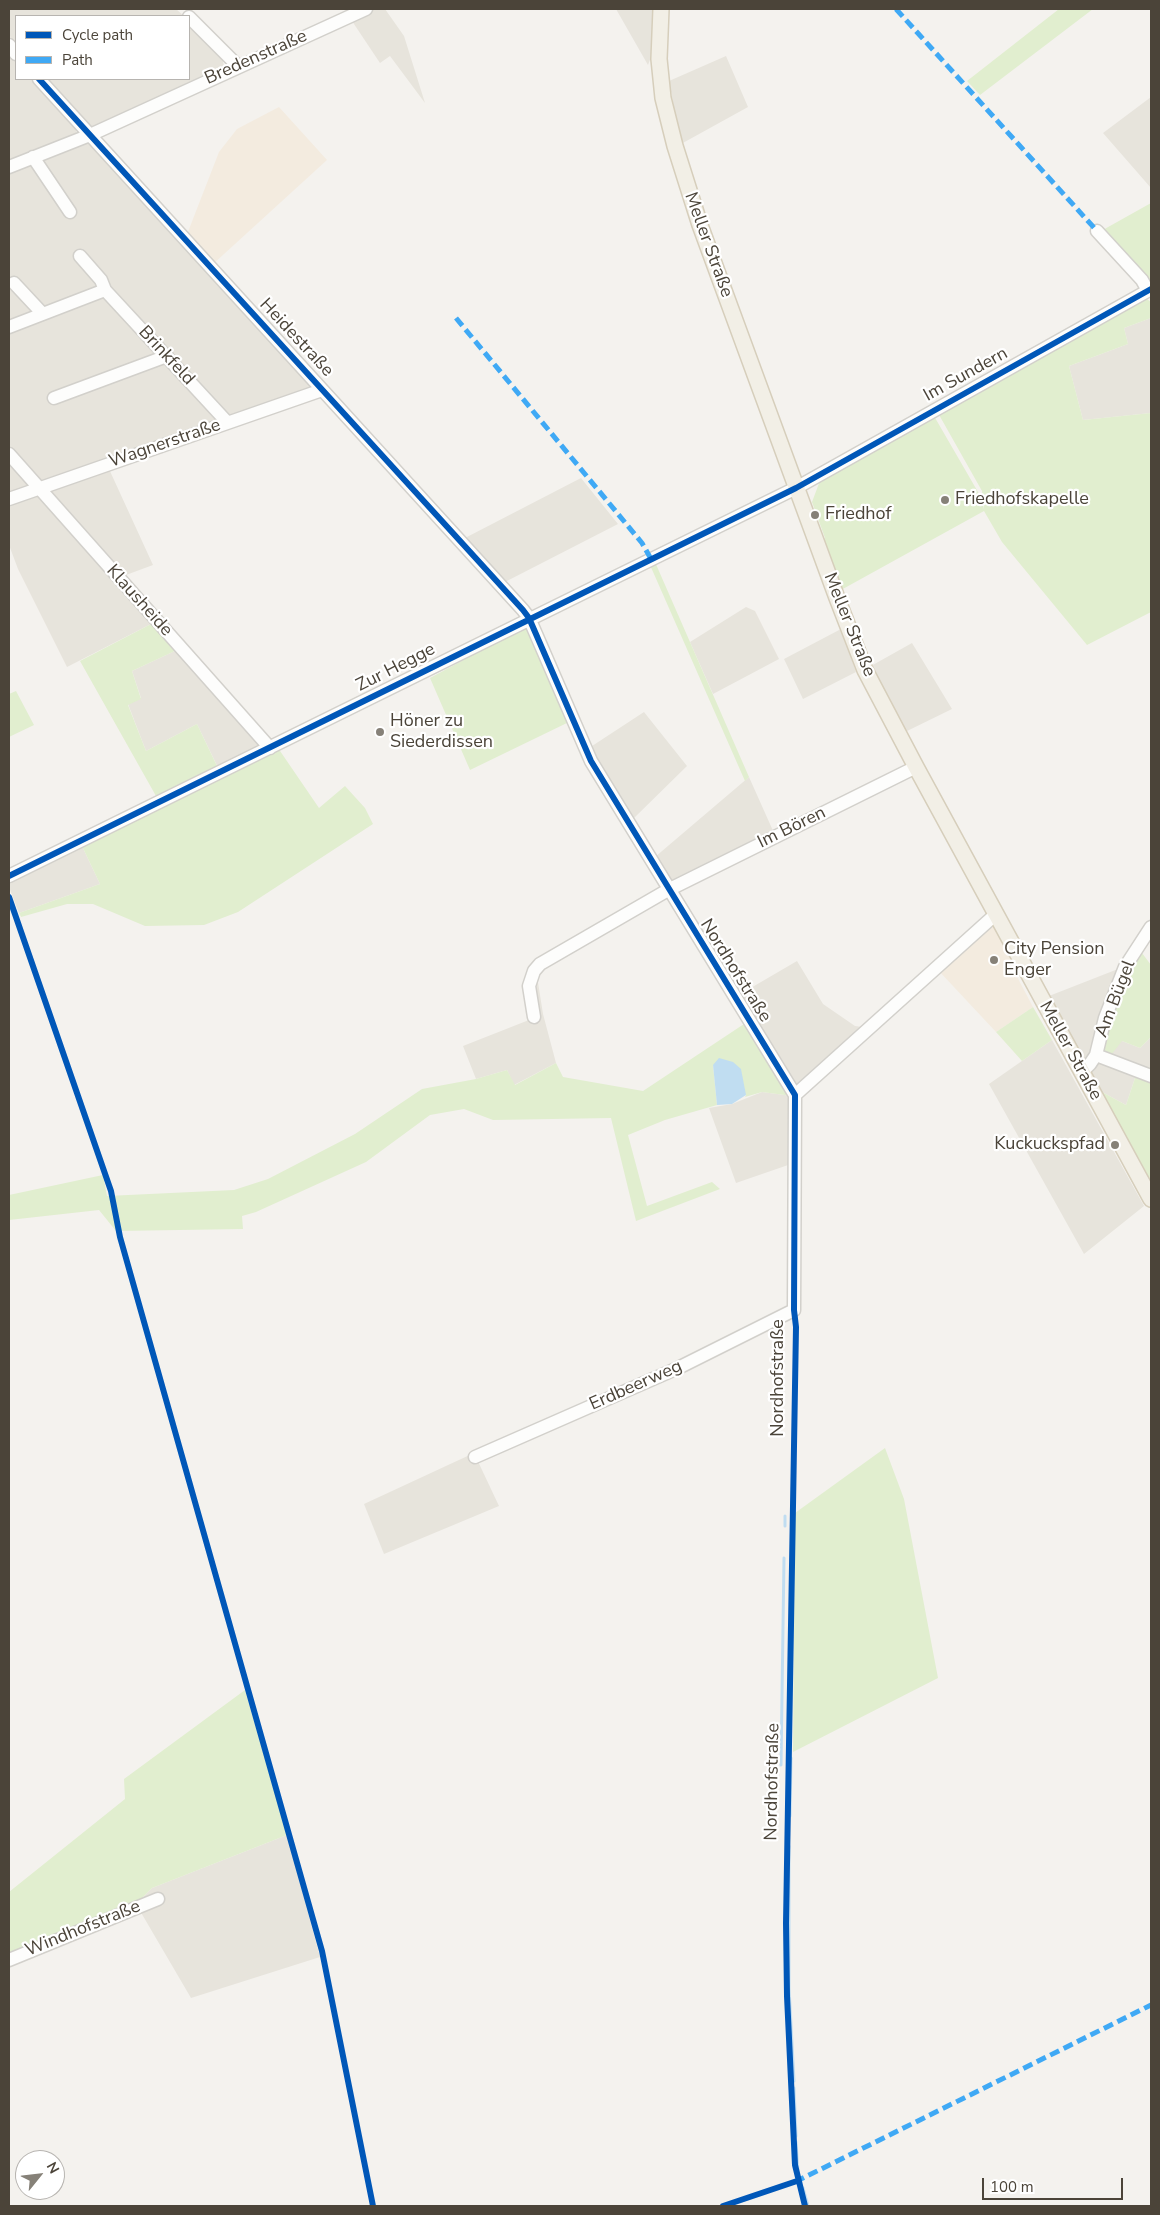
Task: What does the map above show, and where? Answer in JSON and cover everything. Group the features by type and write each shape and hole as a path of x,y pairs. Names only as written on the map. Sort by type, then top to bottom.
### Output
{"main road":[{"name":"Meller Straße","path":"662,9 659,59 663,98 675,146 700,224 796,488 865,670 1151,1199"}],"street":[{"name":"Bredenstraße","path":"9,166 90,135 366,9"},
{"path":"190,17 238,66"},
{"name":"Heidestraße","path":"40,80 529,618"},
{"path":"33,157 70,212"},
{"path":"1097,231 1150,290"},
{"name":"Brinkfeld","path":"80,256 101,280 105,290 227,422"},
{"path":"14,283 42,313"},
{"path":"9,326 105,290"},
{"name":"Im Sundern","path":"796,488 1150,290"},
{"path":"54,398 167,356"},
{"name":"Wagnerstraße","path":"9,500 322,390"},
{"name":"Klausheide","path":"9,454 270,748"},
{"name":"Zur Hegge","path":"9,876 796,488"},
{"name":"Nordhofstraße","path":"529,618 591,761 668,890 795,1095 794,1310"},
{"name":"Im Bören","path":"668,890 916,767"},
{"path":"534,1017 529,986 534,971 540,964 668,890"},
{"path":"795,1095 996,914"},
{"name":"Am Bügel","path":"1082,1072 1096,1054 1105,1018 1126,967 1151,927"},
{"path":"1096,1054 1151,1076"},
{"name":"Erdbeerweg","path":"475,1457 678,1368 794,1310"},
{"name":"Windhofstraße","path":"9,1960 158,1899"}],"shaded area":[{"path":"9,9 176,9 183,15 15,15 15,43 9,35"},
{"path":"370,9 385,9 404,36 425,103 390,56 380,63 350,18"},
{"path":"616,9 655,9 651,57 648,65"},
{"path":"190,22 222,56 224,67 92,128 49,80 190,80"},
{"path":"9,50 15,57 15,80 35,80 77,128 76,134 9,161"},
{"path":"726,56 748,107 681,144 669,81"},
{"path":"1151,97 1151,188 1103,133"},
{"path":"279,107 327,160 212,265 186,237 219,152 237,129"},
{"path":"90,138 312,384 309,391 9,495 9,169"},
{"path":"1151,318 1151,413 1083,420 1069,366 1128,344 1124,328"},
{"path":"109,469 153,565 126,575 118,582 153,623 67,667 18,569 9,545 9,506"},
{"path":"581,478 618,524 503,583 465,538"},
{"path":"746,607 755,611 779,659 713,694 690,642"},
{"path":"841,629 856,672 803,699 784,659"},
{"path":"912,643 952,709 905,732 871,666"},
{"path":"179,649 267,739 276,741 221,774 197,724 146,751 128,704 141,698 132,671"},
{"path":"644,712 687,766 632,820 589,748"},
{"path":"749,777 774,833 676,881 669,880 655,857"},
{"path":"81,844 100,884 19,913 9,887 9,880"},
{"path":"992,921 1018,968 1014,971 1033,1007 996,1032 938,970"},
{"path":"797,961 823,1004 855,1026 862,1027 795,1089 737,996"},
{"path":"1118,969 1122,1041 1140,1048 1151,1037 1151,1077 1137,1072 1126,1105 1102,1092 1049,996"},
{"path":"537,976 543,1014 556,1063 514,1085 507,1070 476,1079 463,1046 529,1020"},
{"path":"1052,1040 1144,1206 1084,1254 989,1084"},
{"path":"762,1092 792,1096 791,1164 736,1183 709,1108 732,1104"},
{"path":"474,1453 499,1506 384,1554 364,1504"},
{"path":"287,1835 320,1957 191,1998 136,1904 152,1888"}],"green space":[{"path":"1059,9 1093,9 980,95 967,81"},
{"path":"1151,203 1151,284 1101,231"},
{"path":"1144,297 1151,302 1151,318 1124,328 1128,344 1069,366 1083,420 1151,413 1151,612 1087,645 1002,542 984,511 841,590 812,502 821,478 934,416 978,492 984,509 982,491 938,413"},
{"path":"655,562 749,777 745,781 650,565"},
{"path":"153,623 177,650 132,671 141,699 128,705 146,751 197,724 217,766 156,796 80,661"},
{"path":"527,626 569,722 470,770 430,678"},
{"path":"16,691 34,725 9,737 9,694"},
{"path":"278,748 319,808 345,786 365,808 373,824 238,912 204,925 145,926 93,904 67,904 21,917 19,913 100,884 81,844"},
{"path":"1132,948 1142,953 1151,965 1151,1037 1140,1048 1122,1041 1111,1055 1102,1051 1118,969"},
{"path":"1033,1007 1052,1040 1022,1061 996,1032"},
{"path":"744,1024 792,1096 762,1092 745,1097 746,1095 713,1065 717,1105 665,1120 628,1135 647,1206 712,1182 720,1189 636,1221 611,1118 493,1120 464,1109 430,1115 366,1162 256,1212 242,1216 243,1229 116,1231 99,1210 9,1220 9,1195 103,1175 107,1196 234,1190 268,1179 355,1134 422,1089 476,1079 507,1070 515,1085 556,1063 563,1077 643,1091"},
{"path":"1137,1072 1151,1077 1151,1181 1102,1092 1126,1105"},
{"path":"885,1448 904,1499 938,1678 793,1752 795,1513"},
{"path":"245,1690 287,1835 152,1888 136,1904 9,1958 9,1892 125,1799 124,1779"}],"water":[{"path":"719,1058 733,1062 741,1069 746,1095 732,1104 717,1105 713,1065"}],"waterway":[{"path":"785,1516 785,1526"},
{"path":"781,1765 784,1558"},
{"path":"790,1816 791,1758"},
{"path":"789,1846 789,1988 794,2081"},
{"path":"794,2088 796,2136"},
{"path":"796,2142 798,2172"},
{"path":"803,2188 808,2206"}],"marked path":[{"path":"896,9 1097,231"},
{"path":"456,318 642,543 651,559"},
{"path":"795,2182 1151,2005"}],"cycle path":[{"path":"40,80 529,618 591,761 795,1095 794,1310 796,1327 786,1923 787,1996 795,2165 805,2206"},
{"path":"9,876 796,488 1151,289"},
{"path":"9,897 111,1191 120,1237 322,1951 373,2206"},
{"path":"723,2206 797,2181"}],"place":[{"name":"Friedhofskapelle","path":"945,500"},
{"name":"Friedhof","path":"815,515"},
{"name":"Höner zu Siederdissen","path":"380,732"},
{"name":"City Pension Enger","path":"994,960"},
{"name":"Kuckuckspfad","path":"1115,1145"}]}
